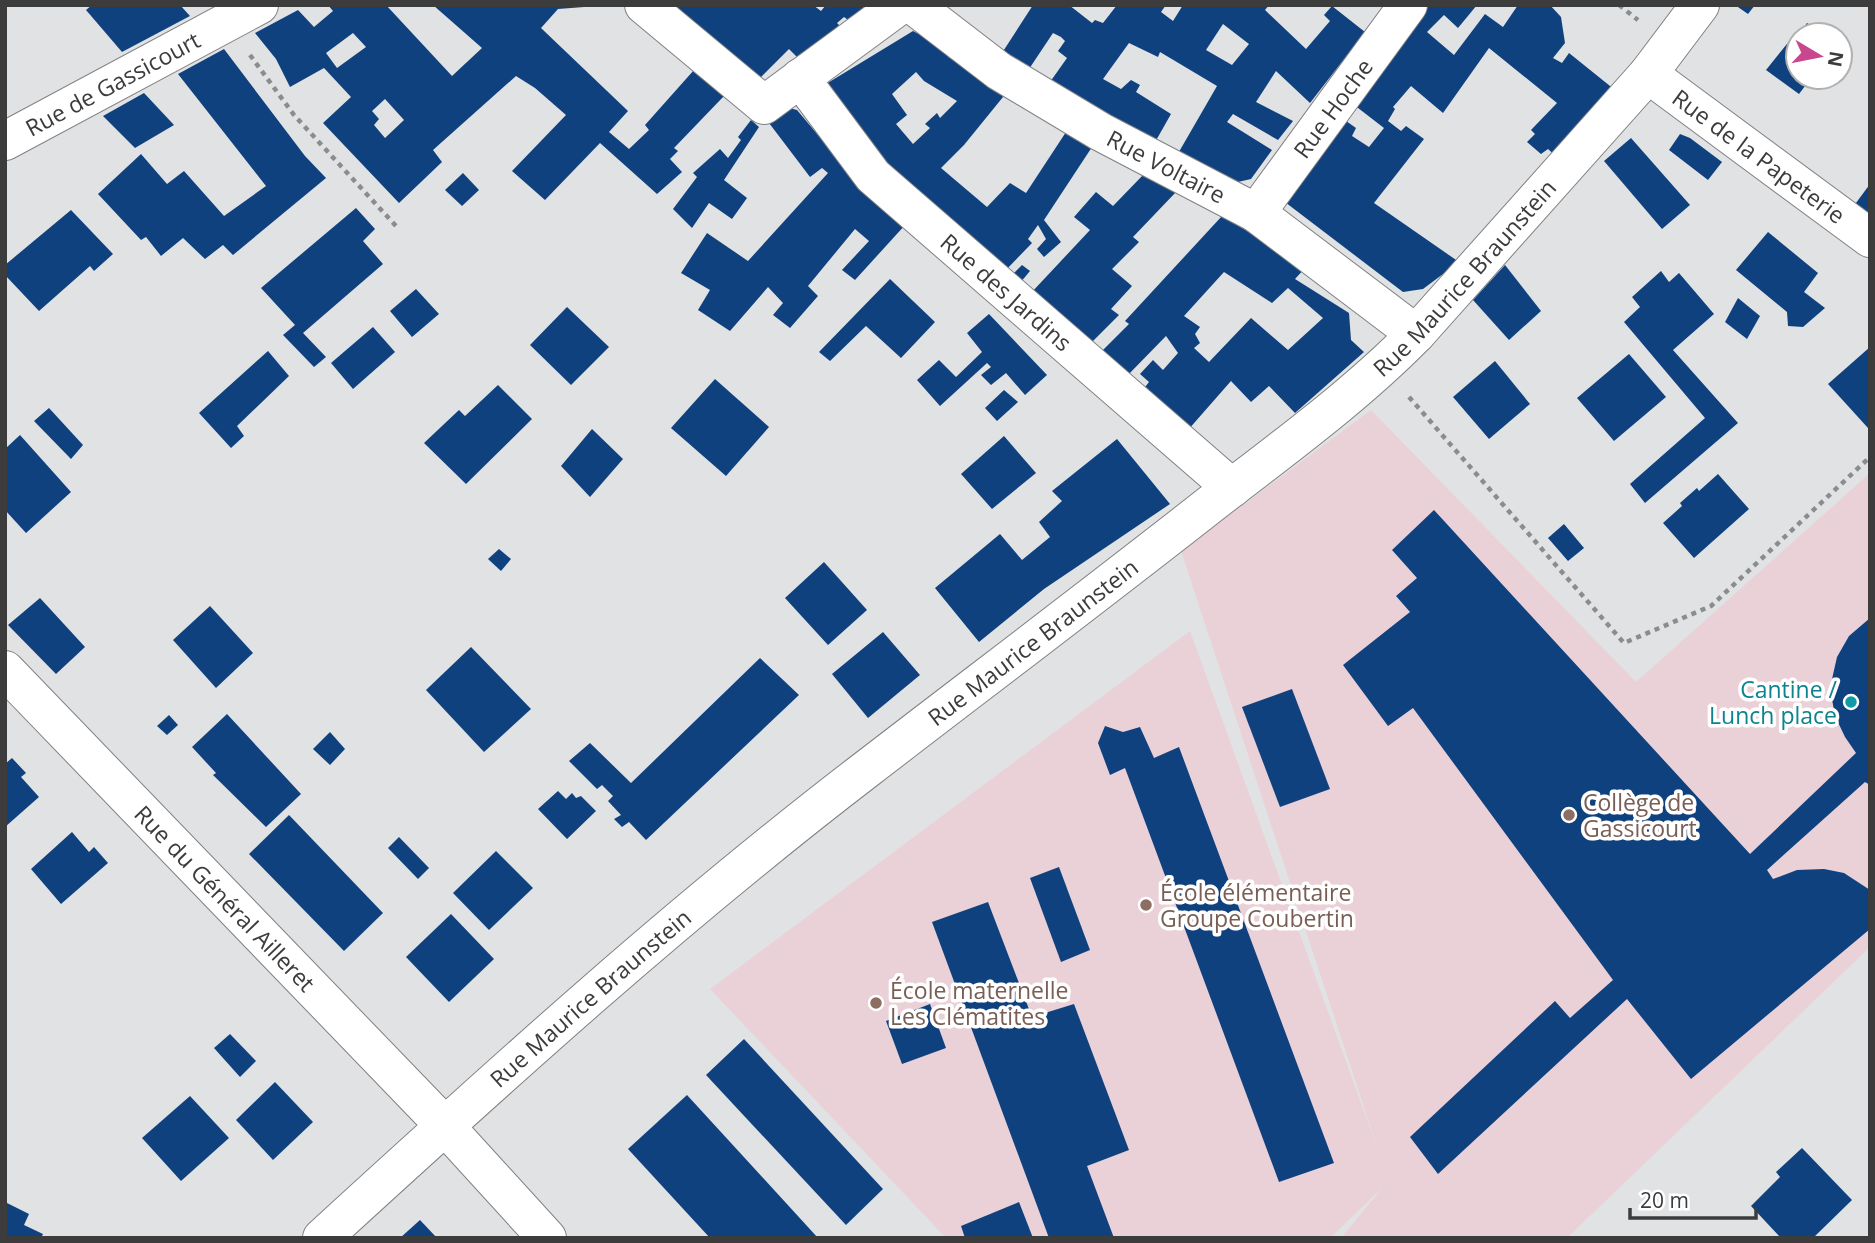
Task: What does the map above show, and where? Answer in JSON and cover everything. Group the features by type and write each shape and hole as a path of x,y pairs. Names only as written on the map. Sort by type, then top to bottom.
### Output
{"street":[{"path":"644,5 764,105 900,5"},
{"name":"Rue Voltaire","path":"912,5 999,71 1101,132 1256,213 1416,334"},
{"name":"Rue Hoche","path":"1256,213 1408,5"},
{"name":"Rue Maurice Braunstein","path":"322,1238 444,1125 657,938 828,799 1232,488 1384,367 1648,74 1700,5"},
{"name":"Rue de Gassicourt","path":"5,141 243,14"},
{"name":"Rue de la Papeterie","path":"1648,74 1870,238"},
{"name":"Rue des Jardins","path":"800,78 873,176 1232,488"},
{"name":"Rue du Général Ailleret","path":"5,670 444,1125 547,1238"}],"path":[{"path":"243,14 294,115 396,226"},
{"path":"1384,367 1624,643 1711,606 1870,457"}],"shaded area":[{"path":"1371,410 1636,682 1870,473 1870,947 1567,1238 1341,1238 1382,1188 1330,1238 946,1238 710,989 1190,631 1377,1147 1181,551"}],"building":[{"path":"92,5 180,5 190,16 122,52 86,10"},
{"path":"328,5 386,5 452,76 482,48 433,5 584,5 558,9 541,28 628,111 609,132 629,149 649,130 645,125 694,70 724,96 674,148 678,151 670,159 682,172 657,194 600,143 545,200 512,171 566,115 535,88 516,76 433,150 442,162 399,203 323,123 351,97 324,68 290,87 276,59 255,33 298,10 314,27 333,11","holes":["353,33 366,47 337,68 326,53","385,99 404,120 385,138 374,125 379,119 372,111"]},
{"path":"666,5 813,5 821,11 826,5 869,5 851,22 844,17 837,23 839,25 831,36 802,62 789,49 757,81"},
{"path":"1033,5 1069,5 1092,23 1095,20 1103,23 1117,5 1166,5 1161,12 1173,21 1183,5 1269,5 1265,10 1306,49 1330,21 1324,15 1332,6 1365,32 1310,103 1276,71 1256,102 1293,121 1278,140 1233,114 1227,122 1272,150 1251,179 1229,184 1176,157 1217,86 1160,52 1158,57 1129,43 1103,79 1121,89 1131,80 1140,85 1136,92 1171,114 1154,144 1050,82 1067,58 1058,51 1065,41 1061,37 1053,33 1029,69 1002,53","holes":["1223,24 1249,44 1232,65 1206,50"]},
{"path":"1425,5 1477,5 1458,28 1444,15 1427,32 1454,55 1485,14 1503,27 1518,5 1550,5 1561,17 1565,43 1553,58 1562,63 1569,53 1615,90 1559,159 1548,149 1541,154 1527,142 1535,134 1531,130 1557,103 1489,48 1443,113 1411,86 1393,107 1395,109 1388,121 1401,131 1406,126 1424,139 1374,203 1459,262 1423,289 1403,292 1277,196 1339,116 1356,128 1352,136 1369,147 1384,128 1349,101"},
{"path":"1735,5 1755,5 1748,14"},
{"path":"913,31 949,50 948,57 999,87 1003,97 964,145 941,168 987,207 1010,183 1026,193 1068,129 1094,144 1044,220 1061,242 1044,257 1037,249 1046,239 1038,225 1028,239 1032,243 1004,272 876,165 826,84","holes":["916,72 924,81 957,101 940,118 937,113 925,124 930,128 913,144 896,124 907,115 892,94"]},
{"path":"1784,48 1784,83 1766,70"},
{"path":"224,49 305,156 326,178 233,255 223,245 205,259 183,238 161,256 146,237 141,240 98,194 141,154 167,184 184,171 224,216 266,186 178,74"},
{"path":"144,93 174,125 135,148 103,116"},
{"path":"789,108 797,110 839,160 906,224 855,280 842,270 869,241 855,229 808,286 818,296 790,328 773,315 783,303 768,287 730,331 698,310 710,290 681,273 707,233 748,261 828,173 822,168 810,177 766,119"},
{"path":"751,120 759,127 724,180 747,198 732,219 709,203 692,228 673,209 697,177 693,173 720,149 728,158 741,140 738,137"},
{"path":"1680,134 1690,138 1722,162 1708,180 1669,150"},
{"path":"1631,138 1690,205 1662,229 1604,161"},
{"path":"463,173 479,190 462,206 445,190"},
{"path":"1144,174 1176,192 1133,237 1139,242 1112,269 1132,286 1111,309 1119,315 1089,345 1031,293 1090,230 1074,217 1096,192 1113,206"},
{"path":"1870,184 1870,219 1853,207"},
{"path":"356,208 375,229 363,241 383,264 303,333 326,357 314,367 283,335 295,325 261,288"},
{"path":"71,210 113,254 94,271 90,266 39,311 5,275 5,265"},
{"path":"1222,216 1306,267 1295,279 1349,313 1351,340 1364,352 1295,413 1269,386 1251,402 1231,381 1188,430 1142,391 1149,382 1140,374 1153,360 1163,370 1178,353 1166,336 1126,377 1099,354 1129,324 1125,321","holes":["1224,272 1272,303 1288,288 1323,318 1288,350 1251,318 1209,362 1194,348 1200,343 1195,334 1200,327 1184,316"]},
{"path":"1768,232 1818,273 1804,292 1825,308 1803,327 1788,326 1787,312 1736,270"},
{"path":"1022,265 1030,271 1020,283 1010,277"},
{"path":"1505,265 1541,311 1509,340 1473,300"},
{"path":"1661,271 1669,282 1679,273 1714,314 1673,350 1738,423 1645,503 1630,484 1705,418 1624,322 1640,307 1632,297"},
{"path":"890,279 935,322 901,358 866,326 830,361 819,352"},
{"path":"416,289 439,314 412,337 390,311"},
{"path":"1738,298 1760,316 1747,339 1725,322"},
{"path":"567,307 609,347 571,385 530,345"},
{"path":"989,314 1047,375 1025,395 1006,373 991,385 981,375 991,367 987,363 940,406 917,380 939,360 956,377 982,352 967,333"},
{"path":"373,327 395,352 353,389 331,363"},
{"path":"1870,347 1870,426 1868,428 1828,384"},
{"path":"268,351 289,376 237,426 244,436 231,448 199,413"},
{"path":"1629,354 1666,397 1614,441 1577,398"},
{"path":"1495,361 1530,404 1489,439 1453,397"},
{"path":"715,379 769,427 726,476 671,428"},
{"path":"498,385 532,419 466,484 424,443 459,410 465,416"},
{"path":"1004,390 1018,402 997,421 985,408"},
{"path":"49,408 83,445 71,459 34,421"},
{"path":"592,429 623,459 590,497 561,466"},
{"path":"20,435 71,492 26,533 5,510 5,449"},
{"path":"1004,436 1036,473 992,509 961,474"},
{"path":"1117,439 1170,504 1044,589 979,642 935,588 1000,534 1022,560 1050,537 1039,522 1062,501 1052,491"},
{"path":"1718,474 1749,509 1694,558 1663,523 1682,506 1680,503"},
{"path":"1434,510 1750,854 1856,753 1835,716 1830,688 1837,657 1849,636 1870,618 1870,785 1865,782 1767,870 1773,879 1797,870 1824,869 1844,873 1870,890 1870,929 1691,1079 1627,999 1438,1174 1410,1137 1555,1001 1570,1018 1613,980 1413,708 1388,726 1343,665 1410,612 1396,596 1417,578 1392,550"},
{"path":"1564,524 1584,548 1568,561 1548,538"},
{"path":"499,549 511,559 501,571 488,559"},
{"path":"824,562 867,610 828,645 785,598"},
{"path":"40,598 85,647 56,674 8,625"},
{"path":"210,606 253,653 216,688 173,640"},
{"path":"883,632 920,675 868,718 832,674"},
{"path":"471,647 531,709 484,752 426,690"},
{"path":"760,658 799,695 646,840 629,822 622,827 614,819 621,815 608,801 613,796 602,785 597,789 569,761 590,743 631,783"},
{"path":"1292,689 1330,789 1280,807 1242,707"},
{"path":"227,714 301,794 266,827 213,775 216,773 192,747"},
{"path":"169,715 178,725 167,735 157,726"},
{"path":"1105,726 1123,732 1140,727 1154,758 1179,747 1334,1163 1279,1182 1125,768 1110,775 1098,743"},
{"path":"330,732 345,749 330,765 313,749"},
{"path":"12,758 26,773 21,777 39,797 5,827 5,764"},
{"path":"558,791 566,799 572,793 576,798 581,796 596,811 567,839 538,809"},
{"path":"289,815 383,913 344,951 249,854"},
{"path":"72,832 89,852 94,847 108,863 61,904 31,869"},
{"path":"399,837 429,868 418,879 388,848"},
{"path":"496,851 533,888 489,930 453,893"},
{"path":"1059,867 1090,950 1061,962 1030,878"},
{"path":"988,902 1032,1017 1074,1004 1129,1150 1087,1166 1114,1238 1049,1238 932,922"},
{"path":"451,914 494,959 449,1002 406,957"},
{"path":"930,1004 946,1048 902,1064 886,1021"},
{"path":"230,1034 256,1061 240,1077 214,1048"},
{"path":"744,1039 883,1189 846,1225 706,1075"},
{"path":"275,1082 313,1122 273,1160 236,1120"},
{"path":"687,1095 818,1238 710,1238 628,1149"},
{"path":"190,1096 229,1138 181,1181 142,1138"},
{"path":"1802,1148 1852,1200 1813,1238 1781,1238 1751,1206 1780,1177 1776,1172"},
{"path":"5,1202 29,1214 24,1225 43,1234 41,1238 5,1238"},
{"path":"1019,1202 1033,1238 965,1238 961,1226"},
{"path":"420,1220 437,1238 400,1238"}],"place":[{"name":"Cantine / Lunch place","path":"1851,702"},
{"name":"Collège de Gassicourt","path":"1569,815"},
{"name":"École élémentaire Groupe Coubertin","path":"1146,905"},
{"name":"École maternelle Les Clématites","path":"876,1003"}]}
